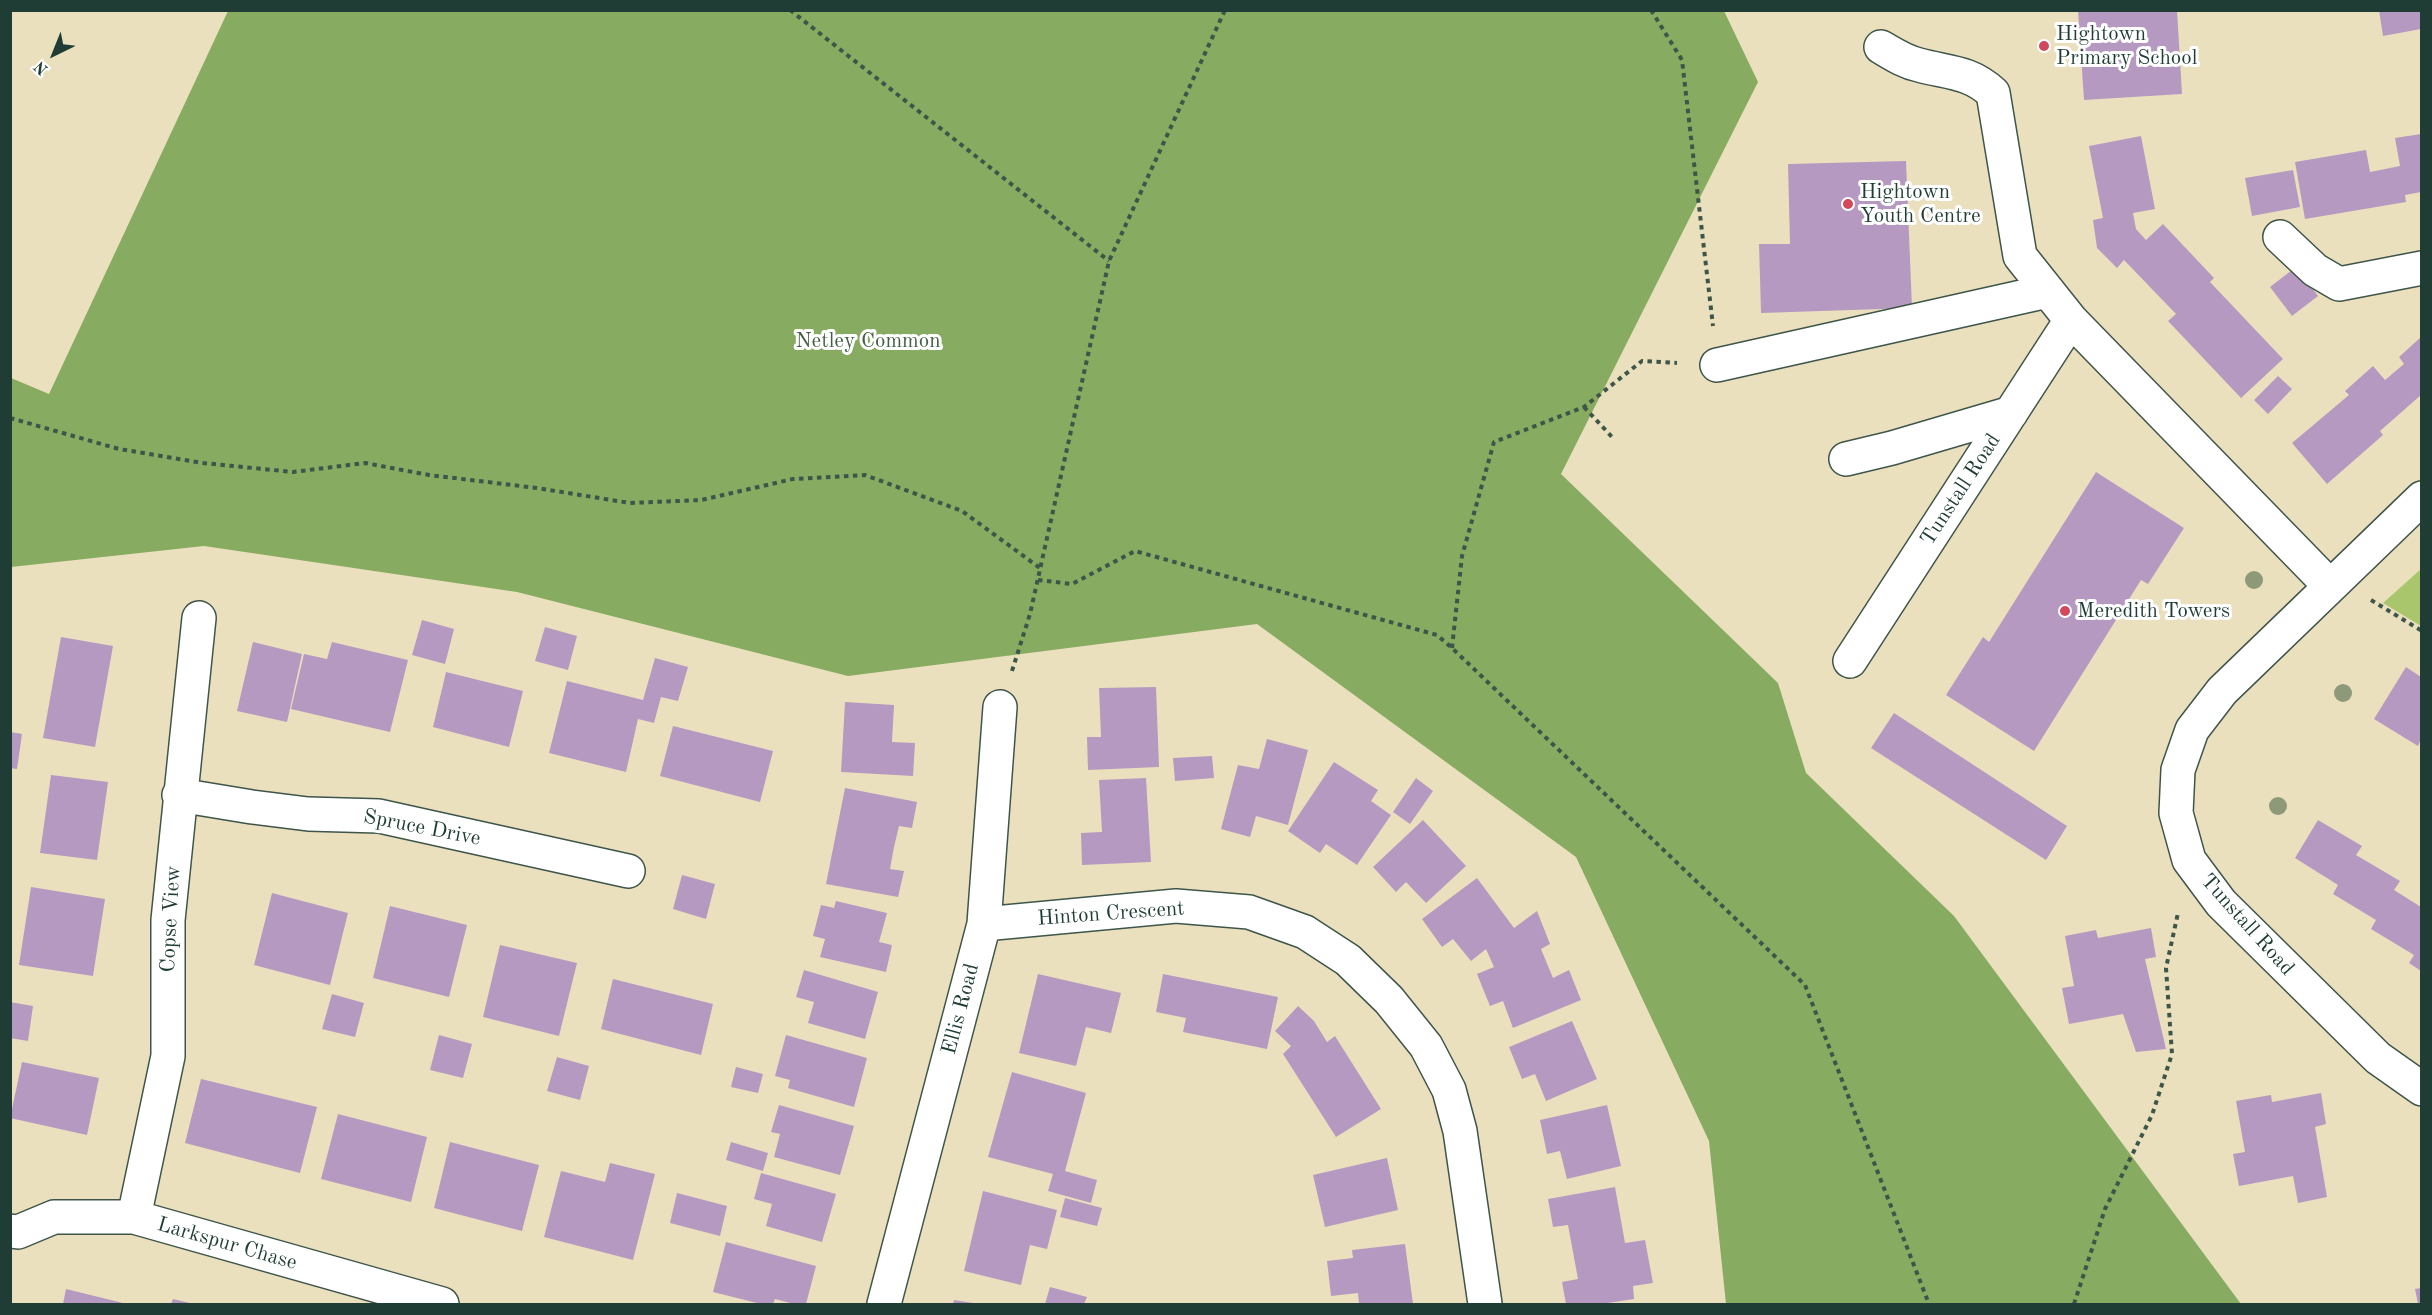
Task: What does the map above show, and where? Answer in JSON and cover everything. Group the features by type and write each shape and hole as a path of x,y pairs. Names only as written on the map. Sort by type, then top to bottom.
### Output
{"street":[{"path":"1881,47 1903,60 1918,65 1965,74 1983,84 1993,93 2020,256 2071,320 2333,583"},
{"path":"2280,237 2315,270 2339,284 2421,267"},
{"path":"1718,365 2048,291"},
{"name":"Tunstall Road","path":"1850,661 2071,320"},
{"path":"1846,459 2011,413"},
{"name":"Tunstall Road","path":"2421,498 2222,691 2192,730 2178,770 2176,813 2189,860 2221,903 2292,976 2378,1058 2421,1089"},
{"name":"Copse View","path":"134,1217 168,1056 168,920 179,795 199,618"},
{"name":"Ellis Road","path":"884,1305 984,924 1000,707"},
{"name":"Spruce Drive","path":"179,795 308,814 379,816 628,871"},
{"name":"Hinton Crescent","path":"984,924 1176,906 1249,912 1305,932 1348,960 1389,1000 1426,1046 1449,1090 1460,1131 1485,1305"},
{"name":"Larkspur Chase","path":"13,1235 54,1217 134,1217 428,1303"}],"path":[{"path":"790,10 1109,261"},
{"path":"1000,707 1030,614 1109,261 1225,10"},
{"path":"1452,648 1462,556 1494,442 1584,407 1642,361 1718,365 1682,60 1651,10"},
{"path":"1584,407 1613,438"},
{"path":"10,418 119,449 203,463 293,472 365,463 429,475 537,488 630,503 701,500 793,479 865,475 962,511 1040,568"},
{"path":"1038,580 1072,584 1135,551 1437,634 1805,985 1929,1305"},
{"path":"2333,583 2421,631"},
{"path":"2074,1305 2105,1209 2152,1115 2172,1054 2166,968 2189,860"}],"green space":[{"name":"Netley Common","path":"228,11 1724,11 1758,82 1561,474 1778,683 1806,773 1954,916 2241,1304 1726,1304 1709,1141 1576,857 1257,624 848,676 517,592 204,546 11,567 11,378 49,394"},
{"path":"2421,569 2421,626 2383,603"}],"building":[{"path":"2078,10 2177,10 2182,94 2084,100"},
{"path":"2379,10 2421,10 2421,29 2383,36"},
{"path":"2421,134 2421,192 2405,195 2406,202 2305,219 2295,162 2366,150 2370,172 2400,166 2395,138"},
{"path":"2141,136 2155,209 2133,213 2136,229 2146,240 2163,224 2214,278 2210,282 2283,359 2241,398 2168,321 2176,314 2124,260 2117,268 2097,248 2093,220 2103,218 2089,146"},
{"name":"Hightown Youth Centre","path":"1906,161 1912,308 1761,313 1759,244 1790,244 1788,164"},
{"path":"2293,170 2300,207 2252,216 2245,178"},
{"path":"2296,267 2318,296 2292,316 2270,287"},
{"path":"2421,337 2421,395 2380,431 2383,435 2327,484 2292,443 2349,395 2345,391 2373,366 2385,380 2404,364 2399,357"},
{"path":"2278,376 2292,389 2268,414 2254,400"},
{"name":"Meredith Towers","path":"2096,472 2184,528 2148,584 2141,580 2034,751 1946,695 1983,637 1989,642"},
{"path":"422,620 454,629 445,664 412,655"},
{"path":"545,627 577,636 568,670 535,661"},
{"path":"61,637 113,646 95,747 43,738"},
{"path":"253,642 302,654 287,722 237,711"},
{"path":"332,642 408,660 390,732 291,709 304,654 327,659"},
{"path":"655,658 688,667 678,701 661,697 654,723 638,719 626,772 549,753 567,681 643,700"},
{"path":"2406,667 2421,677 2421,739 2418,746 2374,719"},
{"path":"446,672 523,691 509,747 433,727"},
{"path":"1156,687 1159,767 1088,770 1087,737 1101,737 1099,688"},
{"path":"845,702 894,705 892,742 915,743 913,776 841,772"},
{"path":"1894,713 2067,826 2046,860 1871,748"},
{"path":"673,726 773,751 760,802 660,776"},
{"path":"10,732 22,734 17,769 10,768"},
{"path":"1267,739 1308,750 1288,825 1256,816 1250,837 1221,829 1238,765 1259,769"},
{"path":"1212,756 1214,778 1175,781 1173,758"},
{"path":"1334,762 1378,790 1371,801 1391,815 1357,865 1326,844 1320,853 1288,831"},
{"path":"51,775 108,782 97,860 40,853"},
{"path":"1146,778 1151,862 1082,865 1081,833 1102,832 1099,780"},
{"path":"1416,778 1433,791 1410,824 1393,812"},
{"path":"845,788 917,802 912,828 899,826 894,847 890,869 904,871 898,897 826,884"},
{"path":"1423,820 1466,866 1426,903 1406,882 1396,892 1373,867"},
{"path":"2318,820 2362,846 2356,855 2400,881 2394,890 2421,907 2421,971 2409,963 2414,955 2371,929 2376,920 2333,894 2338,885 2295,858"},
{"path":"682,875 715,884 706,919 673,909"},
{"path":"1477,878 1514,928 1537,911 1550,944 1541,949 1553,978 1569,970 1581,1000 1513,1028 1503,1001 1490,1006 1477,974 1494,967 1486,949 1471,961 1453,939 1442,947 1422,919"},
{"path":"31,887 105,899 93,976 19,965"},
{"path":"272,893 348,913 330,985 254,965"},
{"path":"836,901 887,913 879,942 892,945 886,972 820,957 825,939 813,936 821,905 834,908"},
{"path":"390,906 467,925 449,997 373,978"},
{"path":"2151,928 2156,957 2145,959 2166,1049 2136,1052 2123,1014 2069,1024 2062,988 2074,986 2065,936 2096,930 2098,938"},
{"path":"500,945 577,963 559,1036 483,1017"},
{"path":"804,970 878,992 865,1039 808,1023 814,1002 796,997"},
{"path":"1038,974 1121,993 1111,1033 1086,1027 1076,1066 1019,1053"},
{"path":"1163,974 1278,997 1267,1049 1183,1032 1186,1018 1156,1012"},
{"path":"613,979 713,1004 701,1055 601,1029"},
{"path":"332,994 364,1003 355,1037 322,1029"},
{"path":"10,1002 33,1006 28,1041 10,1038"},
{"path":"1298,1006 1314,1021 1327,1042 1335,1036 1381,1109 1336,1137 1283,1054 1291,1046 1275,1031"},
{"path":"1572,1021 1597,1079 1546,1101 1535,1074 1522,1079 1509,1047"},
{"path":"439,1035 472,1044 463,1078 430,1070"},
{"path":"786,1035 867,1058 854,1107 788,1088 790,1080 775,1076"},
{"path":"557,1057 589,1066 580,1100 547,1091"},
{"path":"22,1062 99,1078 87,1135 10,1118"},
{"path":"736,1067 763,1074 758,1093 731,1087"},
{"path":"1012,1072 1086,1093 1065,1171 1097,1180 1091,1203 1048,1191 1053,1174 988,1157"},
{"path":"201,1079 317,1107 300,1173 185,1143"},
{"path":"2321,1093 2326,1124 2315,1127 2327,1197 2298,1203 2293,1176 2239,1186 2233,1154 2245,1152 2236,1101 2271,1095 2272,1102"},
{"path":"779,1105 854,1126 840,1175 774,1157 780,1134 771,1132"},
{"path":"1607,1105 1621,1166 1567,1179 1560,1151 1547,1154 1540,1120"},
{"path":"338,1114 427,1137 411,1202 321,1179"},
{"path":"450,1142 539,1165 522,1231 434,1208"},
{"path":"731,1142 768,1153 763,1171 726,1160"},
{"path":"1387,1158 1398,1210 1325,1227 1313,1175"},
{"path":"610,1163 655,1174 633,1260 544,1237 561,1171 605,1182"},
{"path":"761,1173 836,1194 822,1242 766,1226 772,1204 754,1199"},
{"path":"1615,1187 1625,1243 1645,1240 1653,1283 1633,1286 1634,1299 1601,1304 1566,1304 1562,1282 1578,1279 1568,1225 1553,1227 1548,1199"},
{"path":"983,1191 1057,1210 1047,1249 1030,1245 1021,1285 964,1271"},
{"path":"677,1193 727,1206 720,1236 670,1223"},
{"path":"1065,1198 1102,1208 1097,1226 1060,1217"},
{"path":"726,1242 816,1266 806,1304 794,1304 775,1299 773,1304 761,1304 713,1292"},
{"path":"1405,1244 1413,1304 1359,1304 1358,1293 1331,1296 1327,1261 1353,1258 1352,1250"},
{"path":"1050,1287 1087,1297 1084,1304 1045,1304"},
{"path":"2421,1288 2421,1304 2418,1304 2415,1289"},
{"path":"66,1289 123,1303 63,1304"},
{"path":"173,1299 194,1304 171,1304"},
{"path":"954,1300 973,1303 973,1304 953,1304"}],"place":[{"name":"Hightown Primary School","path":"2044,46"},
{"name":"Hightown Youth Centre","path":"1848,204"},
{"name":"Meredith Towers","path":"2065,611"}]}
